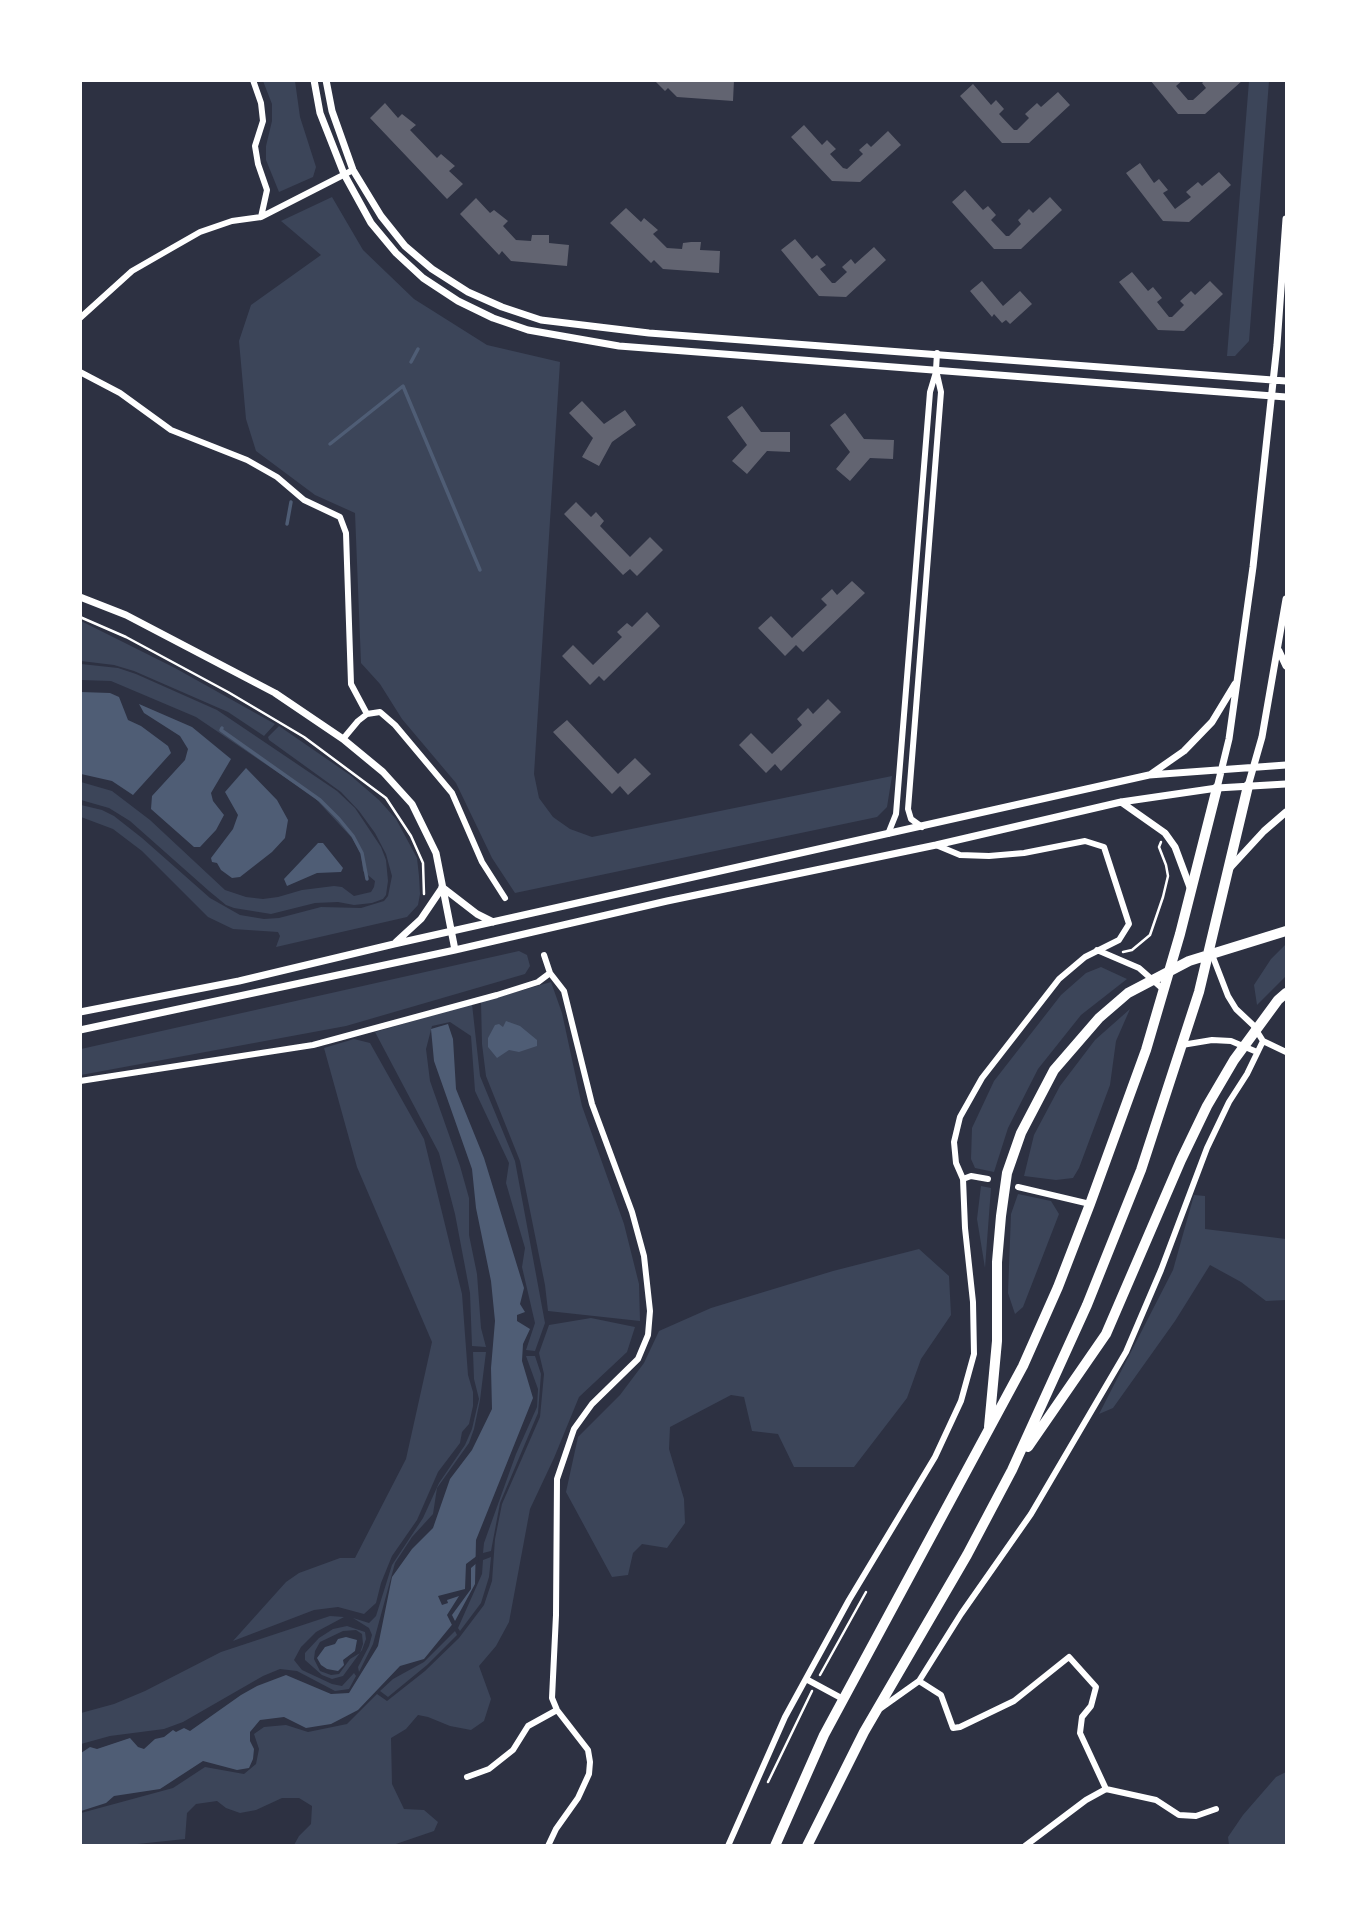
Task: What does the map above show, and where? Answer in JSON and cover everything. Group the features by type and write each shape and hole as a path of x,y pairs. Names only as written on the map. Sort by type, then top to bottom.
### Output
{"highway":[{"path":"807,1846 876,1712 967,1555 1012,1470 1087,1305 1128,1205 1199,992 1248,786"},
{"path":"775,1846 824,1735 1023,1366 1090,1205 1164,990 1217,788"},
{"path":"989,1431 997,1341 997,1262 1007,1173 1021,1133 1054,1070 1099,1018 1128,993 1189,961 1286,931"},
{"path":"1012,1470 1106,1334 1207,1106 1234,1060 1282,997"}],"street":[{"path":"253,80 261,103 263,121 255,146 267,190 261,217"},
{"path":"314,80 320,113 344,174 371,223 396,253 424,278 458,301 493,318 528,330 619,346 1286,397"},
{"path":"326,80 332,111 353,170 381,216 405,246 432,269 468,292 541,320 649,333 1286,381"},
{"path":"80,317 132,271 191,238 232,221 261,217 353,170"},
{"path":"1217,788 1228,739 1253,567 1272,396 1286,219"},
{"path":"888,834 896,814 929,406 937,353"},
{"path":"922,827 911,819 908,809 941,392 936,370"},
{"path":"80,372 120,393 171,430 247,460 277,477 304,500 340,517 346,533 351,684 367,715"},
{"path":"80,597 127,615 275,693 343,738 383,772 412,804 436,853 455,950"},
{"path":"1248,786 1262,737 1286,599"},
{"path":"1279,650 1286,666"},
{"path":"1149,775 1184,751 1212,722 1237,681"},
{"path":"343,738 358,720 367,715 380,712 395,724 452,793 482,862 505,898"},
{"path":"80,1012 239,981 1149,775 1286,765"},
{"path":"80,1030 936,845 1121,802 1217,788 1286,784"},
{"path":"1121,802 1166,834 1175,846 1191,890"},
{"path":"1228,869 1286,812"},
{"path":"728,1846 785,1717 849,1601 935,1457 961,1401 974,1354 973,1302 962,1179 956,1163 954,1142 960,1116 976,1087 1059,979 1085,957 1119,940 1129,924 1104,847 1085,841 1024,853 989,856 960,855 936,845"},
{"path":"442,887 477,914 493,922"},
{"path":"394,944 421,919 442,887"},
{"path":"1097,950 1139,968 1164,990"},
{"path":"1210,950 1227,996 1236,1009 1253,1025 1263,1041 1286,1052"},
{"path":"544,955 550,973 564,990 592,1104 632,1212 644,1256 650,1311 648,1335 638,1359 592,1404 574,1429 557,1479 556,1615 552,1698 557,1710 588,1750 590,1762 589,1774 578,1798 556,1829 548,1846"},
{"path":"80,1081 313,1045 497,995 537,982 550,973"},
{"path":"1182,1045 1212,1040 1231,1041 1257,1052"},
{"path":"876,1712 919,1681 961,1614 1031,1514 1126,1352 1161,1270 1207,1148 1263,1041"},
{"path":"962,1179 971,1176 988,1179"},
{"path":"1017,1187 1090,1205"},
{"path":"919,1681 941,1695 953,1728 960,1727 1014,1700 1069,1657 1096,1687 1091,1706 1082,1717 1080,1732 1106,1789"},
{"path":"806,1679 844,1699"},
{"path":"467,1777 489,1769 513,1750 528,1726 557,1710"},
{"path":"1025,1846 1086,1800 1106,1789 1156,1800 1179,1815 1196,1816 1216,1809"}],"path":[{"path":"80,617 126,637 238,698 303,737 386,798 411,836 423,863 425,897"},
{"path":"1110,955 1132,950 1150,936 1168,876 1159,847 1166,834"},
{"path":"765,1787 815,1684 867,1590"}],"shaded area":[{"path":"263,81 295,81 300,117 316,167 313,177 279,192 266,160 272,104"},
{"path":"1249,81 1269,81 1249,341 1235,356 1227,356"},
{"path":"332,197 363,250 414,299 487,345 560,362 534,774 539,798 553,817 570,829 592,837 892,776 887,807 877,817 515,893 492,858 456,783 402,719 380,684 361,663 355,513 315,495 256,451 246,419 239,341 251,305 321,255 281,221"},
{"path":"81,621 175,668 275,724 264,736 228,712 134,671 114,665 81,661"},
{"path":"81,664 118,668 136,674 217,710 337,791 355,808 381,847 386,860 388,881 383,899 354,905 338,902 315,903 271,914 234,908 209,891 130,821 109,808 81,800 81,782 112,791 150,820 225,890 246,897 263,899 334,886 342,887 354,896 371,892 374,887 375,881 363,871 361,854 352,838 314,797 196,717 111,681 81,680"},
{"path":"81,692 110,693 119,697 128,720 168,746 171,753 133,795 112,781 81,774"},
{"path":"139,704 192,727 231,759 211,793 213,801 224,815 216,830 200,847 194,847 151,809 152,796 185,760 188,749 180,736 144,713"},
{"path":"279,726 350,775 396,819 417,858 420,894 418,905 407,917 276,947 280,936 278,932 233,929 208,917 142,851 113,829 81,817 81,805 114,816 210,898 240,915 264,919 279,918 321,907 361,908 384,901 388,896 392,876 386,854 375,833 341,792 269,740 268,737"},
{"path":"246,768 277,800 288,820 285,838 272,852 240,877 232,878 221,870 217,863 212,862 211,858 233,829 238,815 225,792"},
{"path":"318,843 323,843 343,868 341,872 317,873 287,886 284,879"},
{"path":"1286,944 1286,976 1257,1005 1254,985 1271,959"},
{"path":"519,951 527,955 530,966 525,974 346,1026 81,1075 81,1049"},
{"path":"1101,967 1127,979 1081,1015 1038,1069 1008,1128 994,1172 975,1168 971,1159 972,1128 994,1081 1061,995 1086,973"},
{"path":"551,982 562,1013 582,1106 624,1224 639,1284 640,1321 548,1311 520,1161 486,1076 481,1002"},
{"path":"472,1004 480,1076 515,1161 545,1323 535,1351 526,1350 535,1323 522,1267 525,1248 506,1183 509,1163 475,1091 471,1036 450,1022 432,1026 426,1049 430,1081 469,1198 469,1235 486,1347 472,1346 470,1293 455,1214 439,1153 375,1032"},
{"path":"1130,1009 1116,1041 1110,1085 1073,1178 1056,1180 1024,1176 1034,1135 1060,1086 1095,1040"},
{"path":"506,1021 520,1026 537,1040 537,1046 519,1052 509,1050 497,1058 488,1047 488,1038 495,1025 503,1027"},
{"path":"448,1024 453,1039 456,1089 484,1158 524,1288 520,1304 525,1312 517,1315 517,1321 530,1329 523,1344 522,1361 533,1398 476,1540 475,1584 455,1621 424,1659 400,1666 358,1710 331,1724 306,1728 284,1717 260,1720 250,1732 254,1749 249,1768 237,1770 203,1761 160,1789 114,1796 106,1803 81,1811 81,1753 90,1747 97,1749 130,1738 138,1747 144,1749 155,1739 164,1737 173,1730 176,1732 184,1728 190,1731 241,1695 286,1675 331,1694 349,1693 378,1646 392,1577 412,1549 433,1528 450,1479 472,1450 492,1409 491,1368 495,1321 491,1281 476,1208 472,1169 434,1061 431,1029"},
{"path":"354,1039 370,1043 424,1139 462,1294 473,1406 469,1424 462,1432 460,1443 438,1472 417,1520 392,1556 376,1603 364,1614 338,1607 314,1610 233,1641 286,1582 299,1573 340,1558 355,1558 406,1459 432,1342 357,1167 324,1048"},
{"path":"981,1186 991,1188 985,1268 977,1219"},
{"path":"1018,1194 1051,1201 1059,1214 1023,1307 1015,1314 1008,1293 1011,1214"},
{"path":"1194,1195 1205,1196 1205,1229 1286,1239 1286,1300 1266,1301 1241,1282 1210,1265 1175,1321 1113,1408 1099,1414 1173,1270"},
{"path":"919,1249 949,1276 951,1315 921,1359 907,1398 854,1467 794,1467 778,1434 752,1431 744,1397 731,1395 670,1427 669,1449 684,1499 685,1523 667,1548 642,1544 633,1553 628,1575 612,1577 566,1492 578,1437 620,1395 644,1363 659,1331 711,1308 833,1271"},
{"path":"591,1318 635,1327 627,1352 579,1397 530,1509 509,1622 496,1646 479,1666 491,1699 484,1721 471,1730 418,1715 406,1729 391,1738 392,1784 404,1809 424,1810 438,1822 434,1831 393,1845 294,1845 311,1824 312,1806 299,1798 282,1798 256,1810 240,1813 217,1801 196,1804 187,1813 185,1839 128,1845 81,1845 81,1813 173,1788 205,1767 244,1774 256,1764 259,1749 254,1734 264,1727 286,1725 308,1732 347,1724 377,1694 387,1701 425,1671 459,1638 484,1605 492,1581 495,1539 502,1504 540,1417 544,1374 539,1353 549,1325"},
{"path":"473,1352 486,1352 480,1400 474,1429 469,1443 437,1488 433,1514 412,1537 395,1563 373,1644 359,1672 358,1667 372,1635 369,1628 353,1618 369,1623 376,1616 392,1565 423,1518 439,1483 465,1445 472,1429 479,1399 474,1379"},
{"path":"526,1356 535,1356 541,1374 538,1413 500,1503 491,1551 483,1553 484,1543 516,1454 537,1407 538,1389"},
{"path":"491,1557 489,1577 481,1603 460,1631 458,1628 482,1574 483,1560"},
{"path":"330,1616 344,1617 316,1632 301,1647 294,1660 302,1670 332,1684 342,1686 354,1673 356,1676 349,1689 335,1691 297,1671 280,1669 183,1722 164,1729 110,1736 81,1744 81,1713 114,1704 145,1691 221,1652"},
{"path":"347,1626 365,1632 366,1639 362,1650 360,1653 343,1676 332,1679 322,1675 305,1660 305,1653 319,1638 333,1629","holes":["356,1630 362,1634 363,1644 360,1653 350,1659 339,1674 331,1675 320,1671 314,1659 320,1642 343,1631"]},
{"path":"455,1631 457,1635 427,1665 388,1697 380,1691 393,1679 424,1662"},
{"path":"346,1637 357,1640 355,1651 343,1660 344,1665 338,1671 321,1665 317,1658 325,1647"},
{"path":"1286,1772 1286,1845 1229,1845 1228,1837 1243,1815 1276,1777"}],"pier":[{"path":"478,1555 479,1561 471,1568 471,1589 452,1615 457,1625 454,1629 447,1615 459,1596 442,1605 438,1596 465,1589 466,1564"}],"building":[{"path":"654,80 734,80 733,101 677,97 668,88 665,91"},
{"path":"1150,80 1183,80 1176,86 1188,100 1193,100 1206,88 1202,83 1205,80 1243,80 1205,114 1178,114"},
{"path":"973,84 991,105 996,100 1004,109 999,114 1014,130 1029,118 1025,114 1037,103 1041,107 1058,92 1070,105 1029,143 1002,143 960,96"},
{"path":"385,103 398,118 402,114 416,125 410,130 437,158 441,154 455,166 449,171 463,184 447,199 370,118"},
{"path":"804,125 822,145 827,140 836,149 830,154 847,169 863,154 859,150 867,143 871,147 888,131 901,145 860,182 832,181 791,137"},
{"path":"1140,163 1154,183 1159,179 1168,190 1163,193 1175,209 1191,197 1186,192 1198,182 1202,186 1219,172 1231,185 1189,222 1163,221 1126,173"},
{"path":"965,190 983,210 988,206 996,215 991,220 1006,236 1021,224 1018,220 1029,209 1033,213 1050,197 1062,210 1021,249 994,249 952,202"},
{"path":"476,198 490,213 494,210 508,221 503,226 516,240 531,241 532,235 549,235 549,243 569,245 567,266 511,261 502,251 499,255 460,214"},
{"path":"626,208 641,222 644,218 658,230 653,234 667,248 682,249 683,243 701,242 700,250 720,251 719,273 663,269 654,260 651,263 610,223"},
{"path":"795,239 812,259 817,255 826,265 820,269 832,283 847,272 842,267 851,259 855,264 874,247 886,260 846,297 819,296 781,250"},
{"path":"1132,272 1148,291 1153,287 1162,298 1157,302 1169,317 1184,305 1180,301 1191,291 1195,295 1210,281 1223,294 1184,331 1158,330 1119,282"},
{"path":"982,281 1003,306 1020,291 1032,304 1010,324 1006,320 1002,323 994,314 992,317 970,291"},
{"path":"582,401 604,424 625,410 636,425 612,442 599,466 582,457 593,438 569,413"},
{"path":"742,406 761,432 790,432 790,452 767,451 747,474 732,461 747,445 727,417"},
{"path":"845,413 864,439 894,440 893,459 870,458 850,481 836,469 850,452 830,425"},
{"path":"576,502 591,517 596,512 604,521 600,526 630,557 650,537 663,550 637,576 630,569 623,575 564,514"},
{"path":"852,581 865,593 803,652 796,645 785,656 758,628 771,616 792,638 827,605 821,599 832,589 837,595"},
{"path":"647,612 660,626 604,681 599,676 590,685 562,656 573,645 593,665 622,637 617,632 627,623 632,627"},
{"path":"828,699 841,712 781,771 775,764 766,773 739,745 751,733 772,754 802,725 797,719 808,708 813,714"},
{"path":"567,720 618,774 635,758 651,774 628,795 620,786 612,794 553,732"}],"waterway":[{"path":"411,362 418,349"},
{"path":"330,444 403,386 480,570"},
{"path":"287,524 291,502"},
{"path":"222,728 221,730 320,800 339,819 362,853 367,879"}]}
